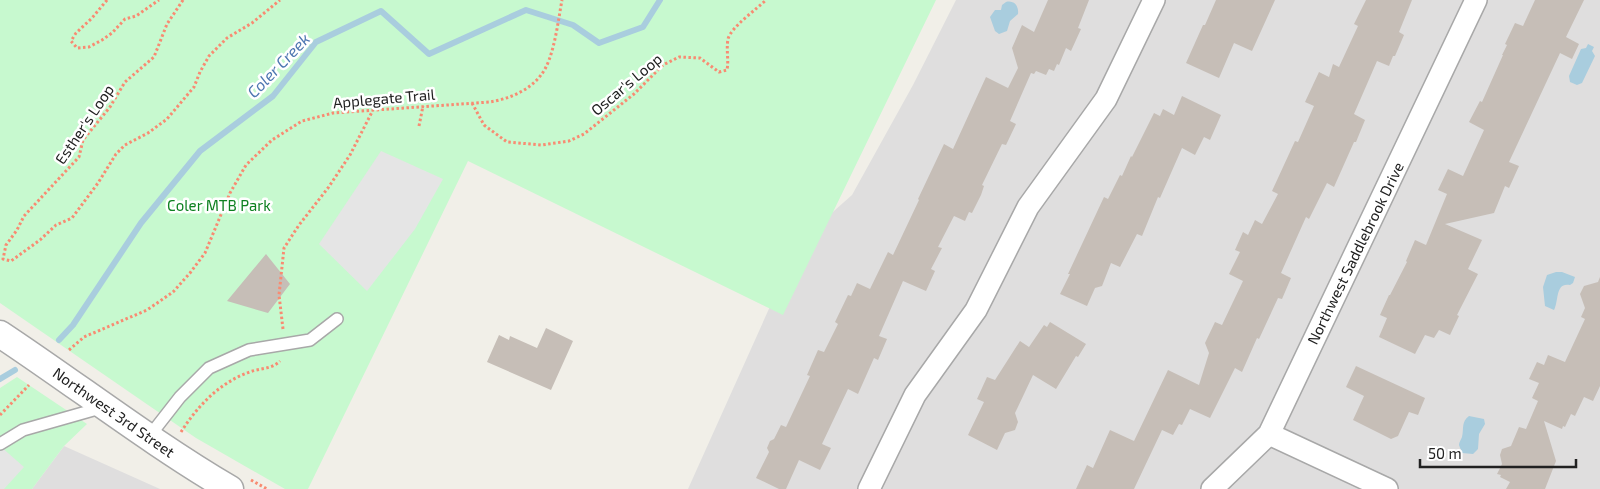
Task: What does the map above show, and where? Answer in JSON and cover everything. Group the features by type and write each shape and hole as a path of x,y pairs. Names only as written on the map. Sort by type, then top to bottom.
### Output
{"street":[{"path":"869,489 914,395 976,310 1028,207 1106,99 1154,0"},
{"name":"Northwest Saddlebrook Drive","path":"1212,489 1269,434 1476,0"},
{"name":"Northwest 3rd Street","path":"0,334 148,438 230,489"},
{"path":"1269,434 1387,489"}],"lane":[{"path":"148,438 180,397 209,368 249,350 310,340 338,320"},
{"path":"0,444 24,430 104,408"}],"path":[{"path":"107,0 76,33 71,41 77,48 89,47 102,40 112,33 125,19 136,16 159,0"},
{"name":"Esther's Loop","path":"183,0 167,24 154,57 125,82 110,107 83,140 79,157 24,216 6,245 3,259 11,261 40,240 56,225 72,218 98,183 116,154 125,145 148,133 167,119 194,87 209,56 227,38 252,23 280,0"},
{"name":"Applegate Trail","path":"69,350 84,337 147,310 173,292 205,253 230,193 246,165 272,140 302,122 332,113 504,99 530,86 541,75 548,62 555,37 562,0"},
{"name":"Oscar's Loop","path":"472,103 484,125 507,142 542,145 569,141 584,134 634,94 663,65 679,57 700,58 719,72 726,70 729,36 736,27 766,0"},
{"path":"419,126 424,106"},
{"path":"180,435 192,415 217,390 247,373 275,366 284,357 279,296 284,248 350,155 373,110"},
{"path":"0,415 29,385"}],"shaded area":[{"path":"956,0 1600,0 1600,489 688,489 799,242 852,195 913,85"},
{"path":"381,151 443,179 415,229 367,291 319,244"},
{"path":"0,446 24,467 4,489 0,489"},
{"path":"64,446 160,489 32,489"}],"green space":[{"name":"Coler MTB Park","path":"0,0 936,0 783,315 468,161 308,489 285,489 196,438 0,303"},
{"path":"17,377 87,424 64,446 32,489 0,489 0,388"}],"water":[{"path":"1006,2 1015,4 1018,8 1018,14 1010,21 1007,31 999,34 995,31 990,17 995,10 1001,10 1002,5"},
{"path":"1588,44 1594,47 1592,51 1595,56 1582,83 1577,85 1570,82 1569,76 1581,49 1586,48"},
{"path":"1562,272 1575,277 1573,283 1562,286 1560,289 1554,310 1545,306 1543,287 1547,275"},
{"path":"1469,416 1484,419 1485,424 1479,434 1478,449 1473,454 1462,453 1459,445 1464,423"}],"building":[{"path":"1048,0 1089,0 1078,28 1081,29 1071,51 1066,48 1059,65 1057,64 1054,71 1049,69 1046,75 1036,71 1034,74 1031,73 1010,121 1016,124 1006,145 1002,144 982,185 984,186 981,195 972,213 969,212 965,221 954,216 938,247 942,248 931,269 935,271 926,291 903,281 879,336 887,339 878,360 874,358 858,394 848,389 822,444 831,448 820,470 799,460 786,489 779,489 756,478 769,452 767,448 770,441 774,439 781,425 786,427 810,376 807,375 818,350 824,352 838,324 835,322 848,295 851,296 857,283 870,289 888,252 893,255 944,144 953,149 986,77 1008,88 1018,68 1012,48 1022,25 1034,32"},
{"path":"1216,0 1275,0 1252,51 1234,43 1219,78 1186,63"},
{"path":"1366,0 1412,0 1399,32 1404,35 1389,66 1377,61 1354,114 1365,120 1356,142 1354,142 1334,187 1327,183 1309,219 1306,217 1281,273 1291,278 1282,299 1278,298 1259,339 1257,338 1242,372 1235,368 1210,418 1190,409 1182,425 1179,424 1173,435 1162,430 1134,489 1076,489 1087,465 1093,468 1110,430 1134,441 1168,370 1199,385 1209,353 1205,343 1215,322 1222,325 1243,281 1229,274 1240,252 1235,250 1243,232 1248,235 1255,220 1262,224 1278,194 1272,191 1295,141 1298,142 1314,106 1305,102 1319,72 1329,77 1333,64 1339,67 1358,26 1354,24"},
{"path":"1535,0 1584,0 1566,37 1579,44 1572,59 1560,53 1509,162 1519,166 1509,188 1505,186 1494,213 1445,224 1482,240 1468,269 1478,274 1457,315 1459,316 1450,335 1439,330 1434,338 1425,335 1415,354 1379,337 1387,318 1380,315 1407,262 1415,240 1426,245 1447,194 1438,190 1448,169 1463,176 1484,130 1469,122 1480,101 1482,102 1515,23 1523,26"},
{"path":"1182,96 1221,115 1210,140 1204,137 1195,155 1182,148 1160,198 1158,197 1142,236 1137,234 1120,267 1111,263 1102,286 1095,288 1087,306 1060,294 1104,197 1108,199 1120,175 1122,176 1154,113 1160,116 1163,109 1174,115"},
{"path":"266,254 290,284 268,313 227,301"},
{"path":"1600,277 1600,386 1593,401 1584,397 1575,416 1571,414 1565,427 1563,426 1562,429 1544,421 1556,461 1545,489 1506,489 1510,482 1497,474 1502,464 1500,455 1502,449 1511,446 1519,427 1526,429 1538,401 1532,398 1539,383 1529,379 1537,362 1544,365 1548,355 1565,362 1585,319 1581,317 1585,308 1580,294 1584,286 1598,282"},
{"path":"1050,322 1086,344 1078,357 1076,356 1056,389 1033,375 1015,413 1018,422 1015,430 1005,433 997,450 968,435 984,402 977,399 987,377 995,380 1020,341 1029,347 1044,325 1047,327"},
{"path":"546,328 573,341 551,390 487,362 499,335 509,340 510,336 537,348"},
{"path":"1356,366 1425,398 1418,415 1409,412 1398,436 1391,439 1353,420 1364,396 1346,387"}],"waterway":[{"name":"Coler Creek","path":"59,340 73,325 141,223 200,151 273,96 316,42 381,11 429,54 526,10 573,25 599,43 643,27 660,0"},
{"path":"0,379 15,370"}]}
